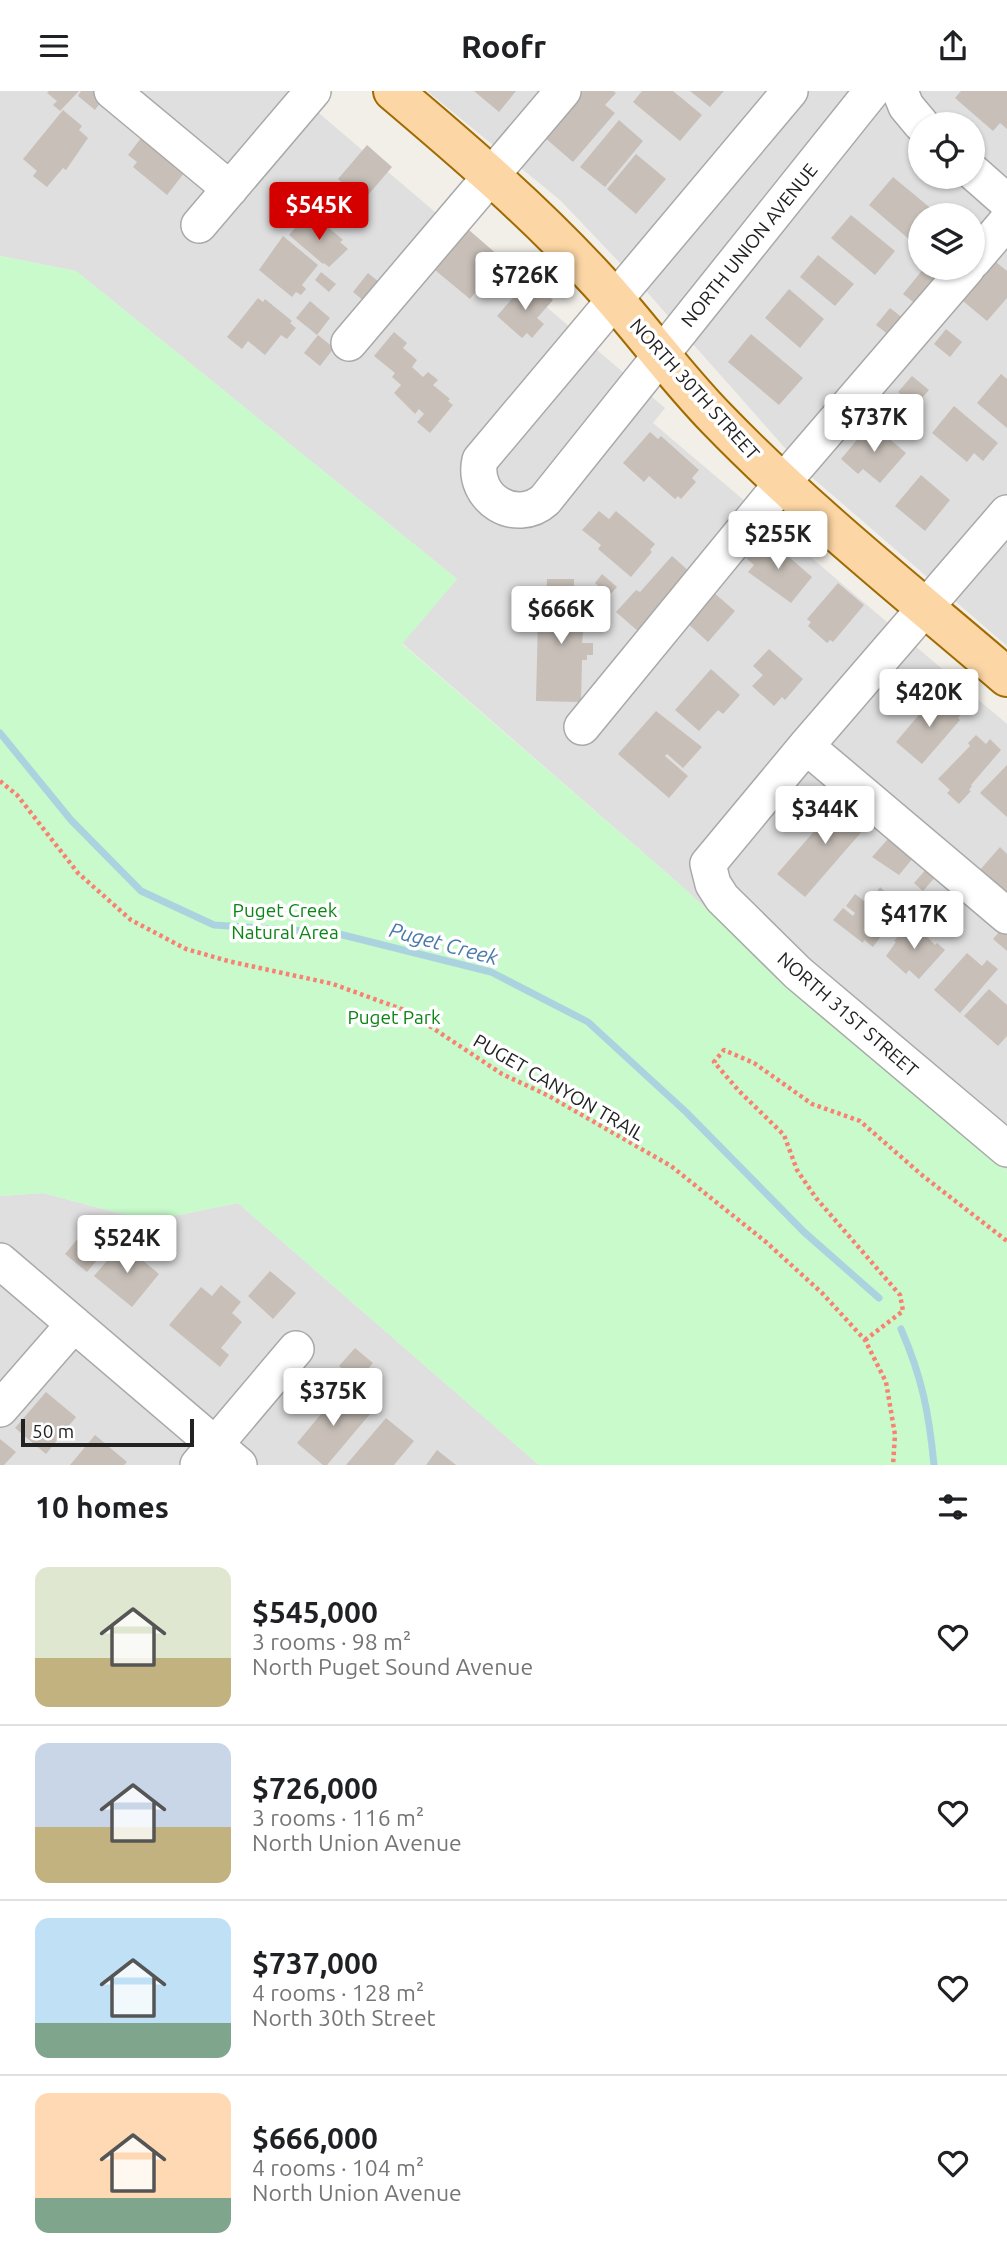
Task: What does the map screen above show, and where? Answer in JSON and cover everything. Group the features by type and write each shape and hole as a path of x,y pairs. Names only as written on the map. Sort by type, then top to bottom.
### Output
{"main road":[{"name":"NORTH 30TH STREET","path":"393,91 492,175 614,299 716,418 783,482 1007,677"}],"street":[{"path":"112,91 230,189"},
{"path":"200,225 313,91"},
{"path":"349,343 563,91"},
{"name":"NORTH UNION AVENUE","path":"790,91 480,460 477,472 481,485 489,496 501,505 525,511 537,508 545,500 873,91"},
{"path":"900,91 911,112"},
{"path":"985,183 1007,202"},
{"path":"985,247 1007,221"},
{"path":"582,727 783,482 957,280"},
{"path":"1007,513 806,746 1007,916"},
{"name":"NORTH 31ST STREET","path":"806,746 708,865 713,884 722,898 797,973 1007,1149"},
{"path":"0,1261 74,1324 217,1458 296,1349"},
{"path":"0,1409 74,1324"}],"path":[{"name":"PUGET CANYON TRAIL","path":"0,781 17,795 78,873 131,920 186,949 228,961 333,983 407,1011 502,1074 547,1095 671,1166 766,1242 822,1293 865,1340 886,1382 895,1435 893,1465"},
{"path":"865,1340 903,1311 900,1295 816,1198 797,1170 784,1135 714,1062 724,1051 754,1063 812,1104 860,1122 923,1176 1007,1241"}],"shaded area":[{"path":"0,91 293,91 665,408 653,423 1007,724 1007,1170 785,981 677,882 402,643 457,579 76,271 0,256"},
{"path":"427,91 1007,91 1007,646 807,473 639,283 560,200"},
{"path":"43,1193 149,1221 238,1203 539,1465 0,1465 0,1196"}],"green space":[{"name":"Puget Creek Natural Area","path":"0,256 76,271 457,579 402,644 677,882 785,981 1007,1170 1007,1465 539,1465 238,1203 149,1221 43,1193 0,1196"}],"building":[{"path":"79,91 60,111 53,105 57,101 47,93"},
{"path":"81,91 93,91 103,99 95,110 78,96"},
{"path":"474,91 516,91 499,112"},
{"path":"583,91 616,93 605,105 615,113 573,162 544,137"},
{"path":"642,91 673,91 702,115 680,141 633,102"},
{"path":"690,91 724,91 710,107"},
{"path":"961,91 1007,91 1007,129 1000,123 993,131 985,124 985,112 971,112 955,98"},
{"path":"63,110 82,126 79,130 88,138 66,170 63,168 47,187 33,176 37,171 23,159"},
{"path":"619,120 643,141 605,187 580,167"},
{"path":"145,133 188,168 167,195 133,167 137,162 128,155"},
{"path":"367,145 392,167 363,201 338,179"},
{"path":"636,154 666,179 636,214 607,189"},
{"path":"893,177 924,203 908,203 908,238 869,205"},
{"path":"851,215 895,251 875,275 831,238"},
{"path":"304,217 317,228 322,222 343,240 340,242 348,249 329,267 289,235"},
{"path":"469,230 499,256 488,269 493,272 470,299 435,270"},
{"path":"283,236 318,265 302,285 306,289 301,295 296,292 292,297 259,270"},
{"path":"818,255 854,284 835,306 800,277"},
{"path":"996,262 1007,271 1007,298 987,321 963,301 981,280 985,280 985,275"},
{"path":"321,272 336,284 329,292 315,280"},
{"path":"368,273 385,287 370,306 353,292"},
{"path":"914,280 942,282 921,308 903,294"},
{"path":"523,286 536,297 541,290 553,300 537,318 544,324 532,338 527,333 522,338 497,316"},
{"path":"789,289 824,319 800,348 765,318"},
{"path":"258,298 263,302 265,299 292,321 290,323 296,328 287,339 281,335 265,355 248,341 242,349 227,337"},
{"path":"310,301 330,318 317,335 296,318"},
{"path":"890,308 908,322 894,339 876,325"},
{"path":"946,329 962,342 950,357 934,344"},
{"path":"394,332 407,343 403,348 417,360 412,367 423,377 428,372 438,380 433,385 450,399 448,401 453,405 430,433 417,422 424,414 419,409 415,414 394,393 401,385 392,377 395,373 374,356"},
{"path":"751,334 803,378 779,405 728,362"},
{"path":"318,335 334,348 320,366 304,353"},
{"path":"1001,374 1007,379 1007,428 977,403"},
{"path":"912,376 929,390 915,406 898,392"},
{"path":"954,406 998,443 983,461 974,453 967,462 932,433"},
{"path":"871,423 906,453 880,483 863,469 858,474 841,459"},
{"path":"650,432 658,439 661,436 699,470 692,478 696,482 681,499 678,496 675,499 649,476 644,482 623,463"},
{"path":"921,475 950,500 925,531 895,506"},
{"path":"599,511 609,519 616,511 655,544 650,550 652,552 631,577 598,549 601,545 582,530"},
{"path":"759,542 768,550 774,544 812,577 791,603 748,572 754,565 746,558"},
{"path":"672,556 691,573 639,632 616,612 636,590 640,592"},
{"path":"602,574 617,587 609,596 595,583"},
{"path":"547,579 574,579 574,612 585,612 582,643 593,643 593,655 587,655 587,660 582,660 581,702 536,701 538,617 546,617"},
{"path":"838,583 864,605 833,642 830,640 827,643 808,626 811,622 807,619"},
{"path":"713,592 735,611 708,642 686,622"},
{"path":"769,649 803,679 785,700 782,697 774,706 752,686 763,675 753,666"},
{"path":"711,669 740,695 723,714 718,710 699,731 675,710"},
{"path":"940,696 961,714 958,718 960,720 922,764 896,742 933,698 936,701"},
{"path":"656,711 702,747 683,768 667,754 665,756 688,776 669,798 618,754"},
{"path":"976,735 986,744 990,739 1001,750 971,785 971,791 959,804 947,793 950,790 938,779 970,746 968,743"},
{"path":"1007,765 1007,817 980,793"},
{"path":"855,797 874,814 805,897 777,874 836,806 842,811"},
{"path":"894,832 918,852 899,875 872,857"},
{"path":"1000,847 1007,854 1007,900 979,871"},
{"path":"928,867 937,875 923,891 914,883"},
{"path":"880,887 902,907 873,947 864,940 863,943 833,920 843,908 853,916 855,913 846,906 855,894 864,901 867,897 871,900"},
{"path":"912,921 935,945 937,943 945,950 919,979 909,970 906,974 886,956 896,942 894,941"},
{"path":"1004,926 1007,928 1007,951 993,939"},
{"path":"967,953 982,966 987,960 998,969 960,1013 934,990"},
{"path":"989,989 1007,1005 1007,1036 998,1046 964,1016"},
{"path":"94,1219 116,1238 87,1272 65,1254"},
{"path":"122,1243 159,1274 132,1307 94,1276"},
{"path":"270,1271 296,1293 273,1319 248,1296"},
{"path":"221,1285 241,1302 232,1313 242,1322 221,1348 229,1355 220,1367 169,1325 201,1287 212,1296"},
{"path":"355,1348 373,1363 357,1382 339,1366"},
{"path":"341,1390 370,1414 327,1465 323,1465 297,1443"},
{"path":"46,1392 76,1417 46,1454 15,1428"},
{"path":"386,1418 414,1441 394,1465 346,1465"},
{"path":"95,1435 127,1462 124,1465 70,1465"},
{"path":"0,1439 16,1452 4,1465 0,1465"},
{"path":"437,1450 456,1465 426,1465"}],"waterway":[{"name":"Puget Creek","path":"0,733 71,820 141,891 214,925 335,933 491,972 588,1022 686,1112 804,1232 879,1298"},
{"name":"Puget Creek","path":"901,1329 923,1395 934,1465"}],"park label":[{"name":"Puget Park","path":"394,1017"}]}
